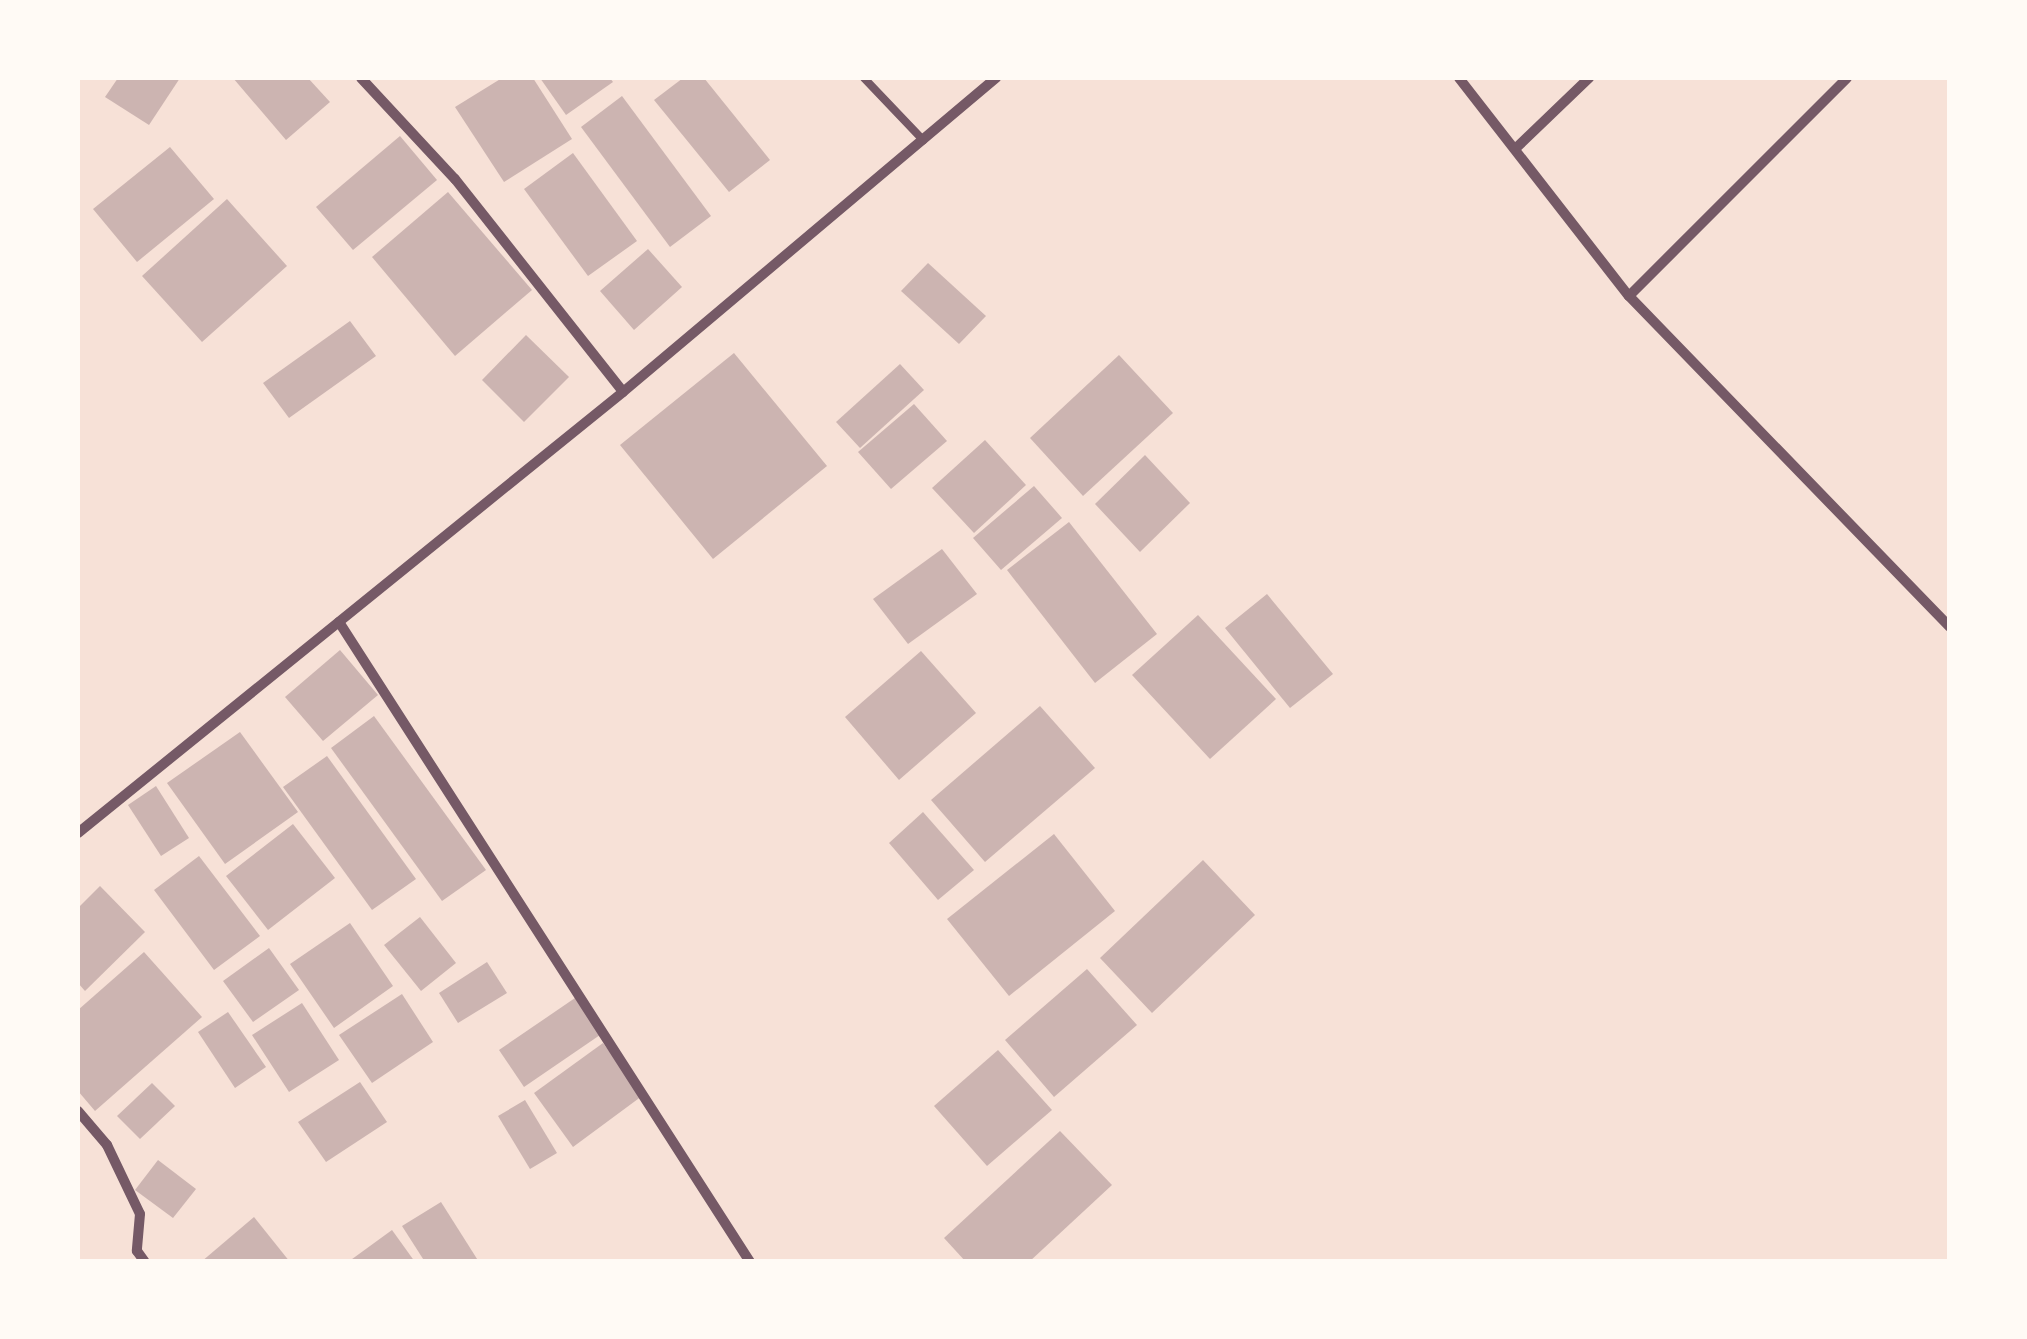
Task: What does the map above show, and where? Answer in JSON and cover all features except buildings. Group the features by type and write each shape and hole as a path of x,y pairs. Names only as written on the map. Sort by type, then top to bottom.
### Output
{"street":[{"path":"361,78 455,179 623,392"},
{"path":"78,834 623,392 996,78"},
{"path":"1459,78 1630,296 1950,627"},
{"path":"1516,149 1589,78"},
{"path":"1630,296 1846,78"},
{"path":"339,622 750,1262"},
{"path":"78,1111 108,1144 140,1214 137,1251 144,1262"}],"lane":[{"path":"864,78 923,140"}]}
